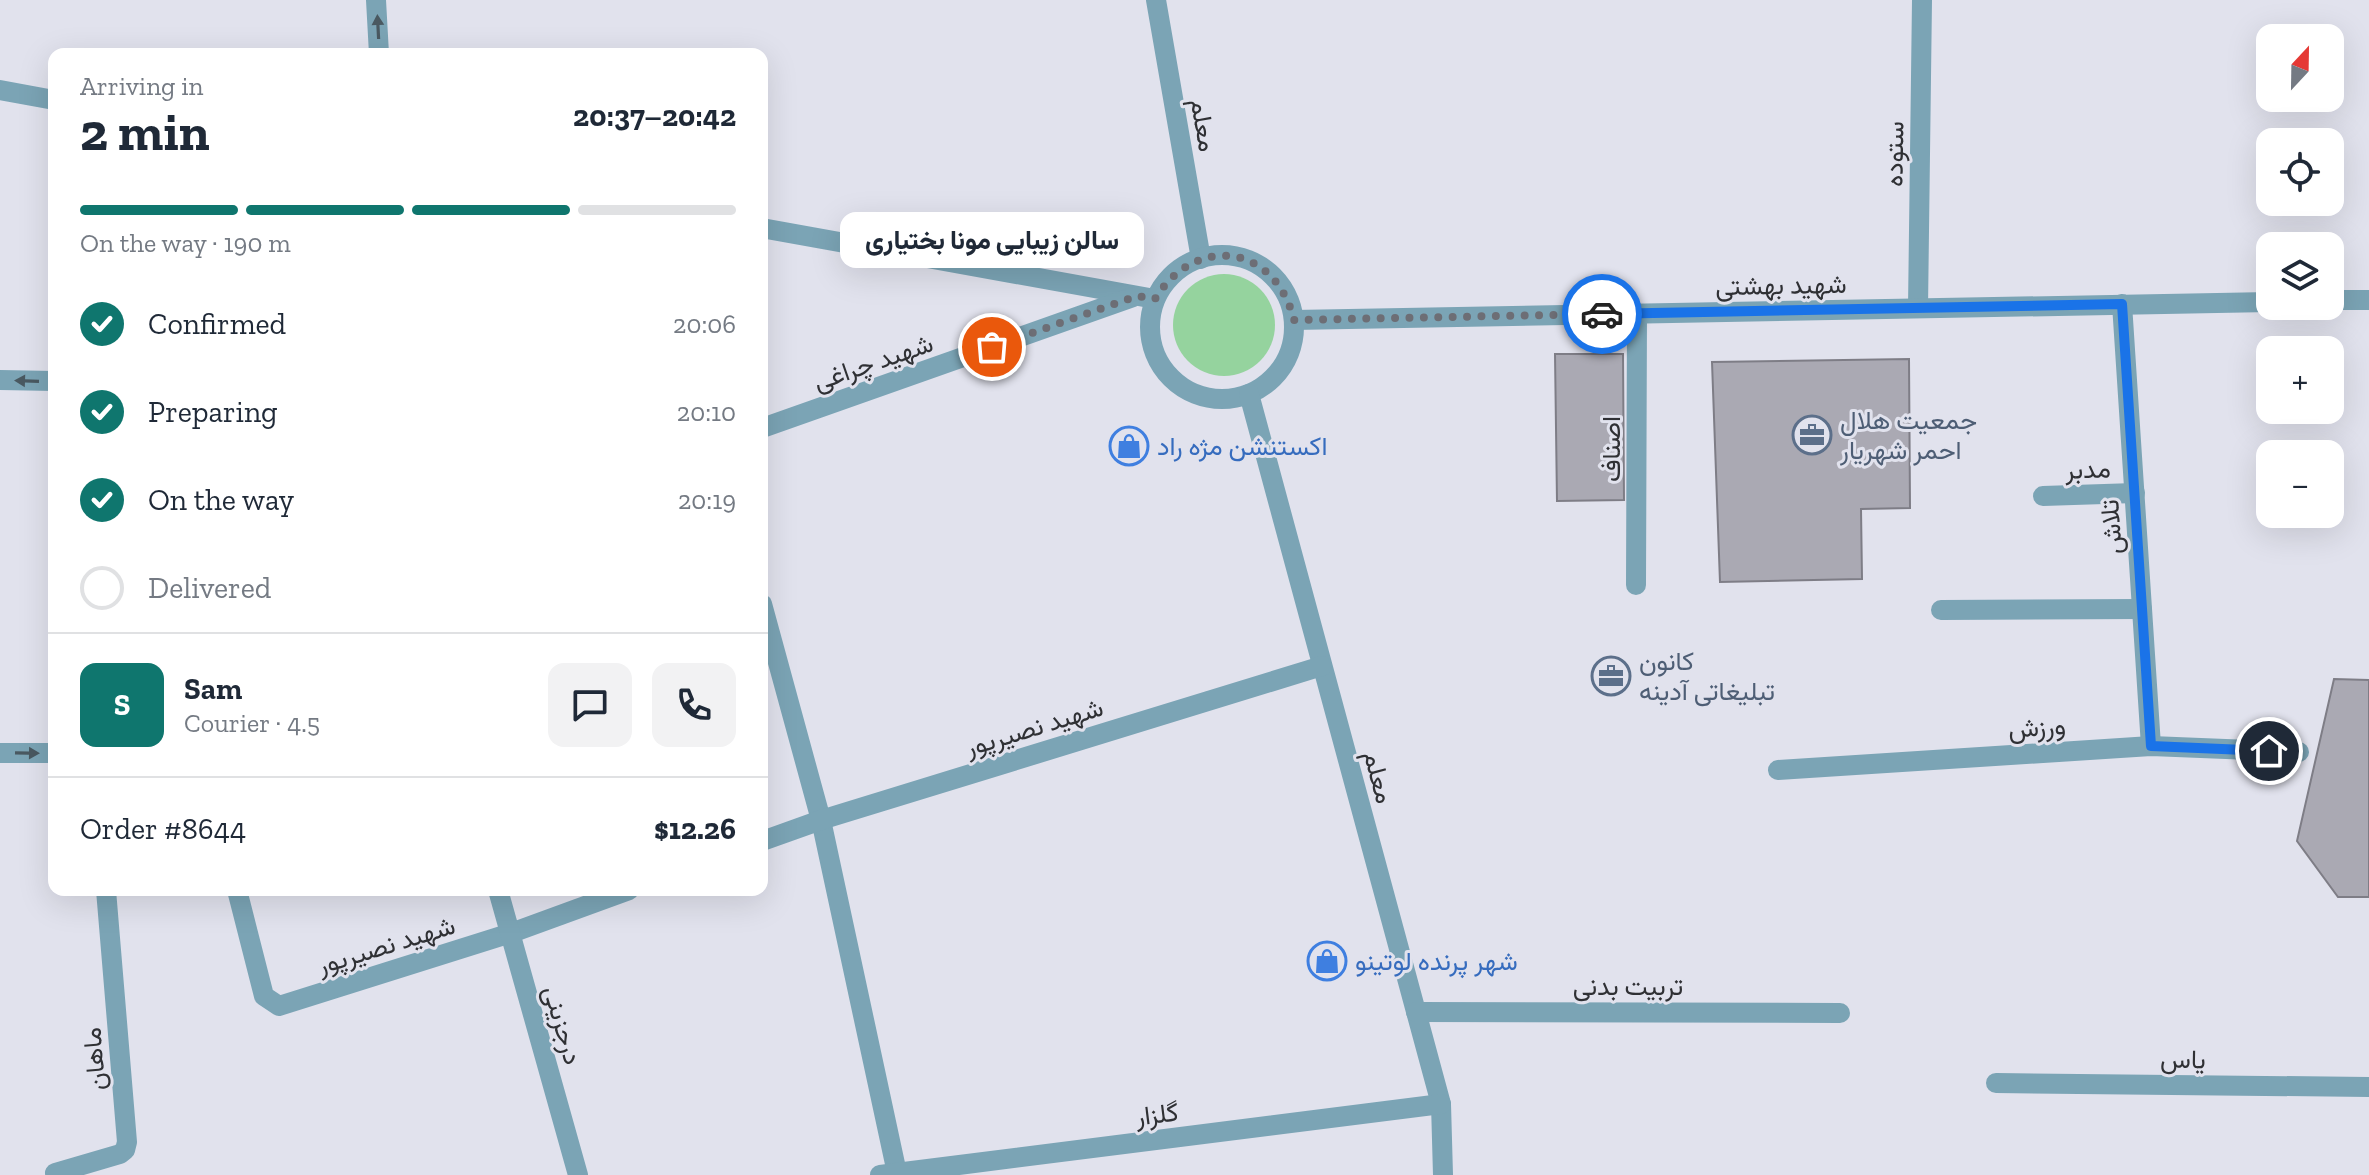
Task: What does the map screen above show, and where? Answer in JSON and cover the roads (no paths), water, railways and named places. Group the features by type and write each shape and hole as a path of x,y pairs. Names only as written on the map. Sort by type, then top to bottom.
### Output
{"street":[{"path":"376,0 379,48"},
{"name":"معلم","path":"1156,0 1201,259"},
{"name":"ستوده","path":"1918,308 1922,0"},
{"path":"0,90 48,99"},
{"path":"768,229 1146,298"},
{"path":"1222,255 1242,258 1262,267 1283,290 1294,320 1292,343 1284,365 1268,383 1249,394 1225,400 1201,397 1179,386 1162,369 1152,346 1146,298 1181,267 1201,259 1222,255"},
{"name":"شهید چراغی","path":"768,426 1146,298"},
{"path":"2344,300 2369,300"},
{"name":"شهید بهشتی","path":"1294,320 2256,302"},
{"name":"تلاش","path":"2122,304 2151,746"},
{"name":"اصناف","path":"1636,585 1637,313"},
{"path":"0,380 48,381"},
{"name":"معلم","path":"1249,394 1441,1104 1443,1175"},
{"name":"مدبر","path":"2043,496 2135,493"},
{"path":"1941,610 2142,609"},
{"path":"768,626 821,820 888,1174"},
{"name":"شهید نصیرپور","path":"768,839 1322,666"},
{"name":"ورزش","path":"1778,770 2151,746 2299,752"},
{"path":"0,753 48,753"},
{"name":"ماهان","path":"55,1173 120,1154 127,1142 106,896"},
{"name":"شهید نصیرپور","path":"239,896 264,996 279,1006 511,933 613,896"},
{"name":"درجزینی","path":"500,896 578,1175"},
{"name":"تربیت بدنی","path":"1416,1012 1840,1013"},
{"name":"یاس","path":"1996,1083 2369,1087"},
{"name":"گلزار","path":"888,1174 1441,1104"}],"place":[{"name":"سالن زیبایی مونا بختیاری","path":"992,347"},
{"name":"جمعیت هلال احمر شهریار","path":"1812,435"},
{"name":"اکستنشن مژه راد","path":"1129,446"},
{"name":"کانون تبلیغاتی آدینه","path":"1611,676"},
{"name":"شهر پرنده لوتینو","path":"1327,961"}]}
